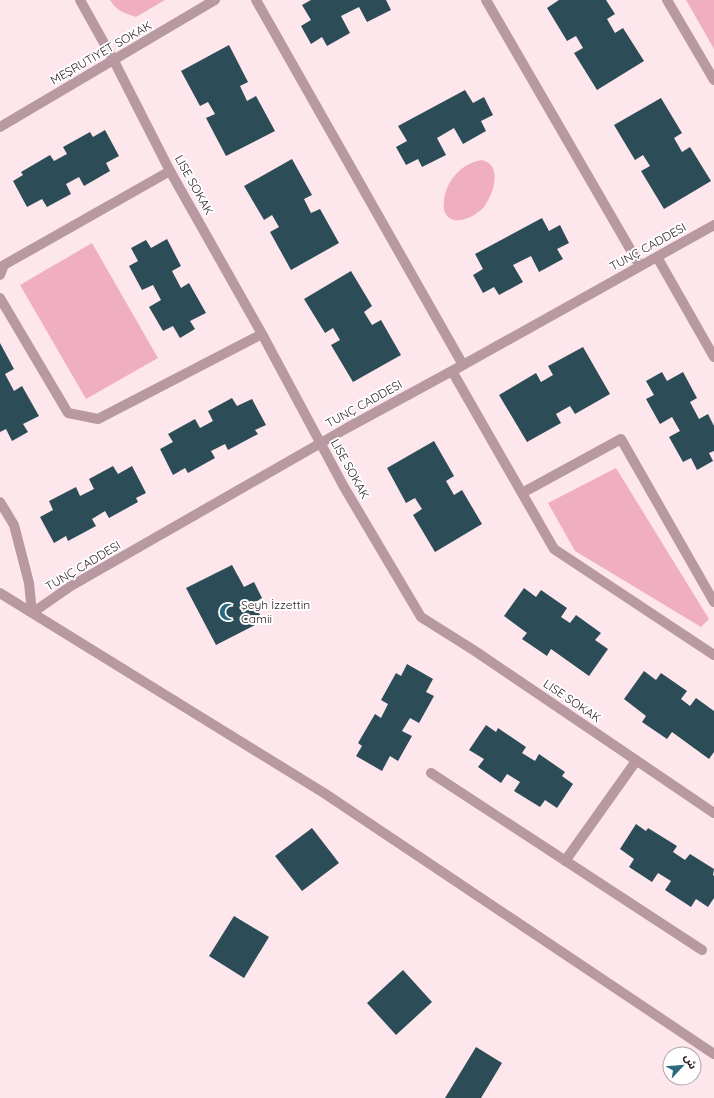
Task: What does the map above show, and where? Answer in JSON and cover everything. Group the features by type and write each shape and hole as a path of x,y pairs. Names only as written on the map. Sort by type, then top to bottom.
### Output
{"street":[{"name":"LISE SOKAK","path":"80,0 114,61 170,171 262,334 344,487 421,617 474,651 714,813"},
{"name":"MEŞRUTIYET SOKAK","path":"0,127 216,0"},
{"path":"256,0 463,365"},
{"path":"486,0 640,266"},
{"path":"667,0 714,80"},
{"path":"0,275 4,264 170,171"},
{"name":"TUNÇ CADDESI","path":"32,613 71,586 321,443 714,225"},
{"path":"657,257 714,356"},
{"path":"0,298 68,413 98,419 262,334"},
{"path":"452,371 554,549 714,655"},
{"path":"522,493 621,439 714,602"},
{"path":"0,502 14,525 29,583 32,613"},
{"path":"0,593 324,793 714,1054"},
{"path":"565,861 636,761"},
{"path":"431,773 702,950"}],"shaded area":[{"path":"110,0 165,0 136,17 118,9"},
{"path":"686,0 714,0 714,49"},
{"path":"482,160 490,164 493,169 495,180 490,197 484,207 472,216 462,220 448,217 444,208 447,187 461,169 474,162"},
{"path":"92,243 158,358 86,399 20,285"},
{"path":"616,468 709,619 701,627 575,551 548,503"}],"building":[{"path":"311,0 386,0 391,10 367,22 359,7 341,16 350,33 327,46 322,37 311,44 301,26 311,20 302,5"},
{"path":"559,0 606,0 615,14 607,19 615,33 623,28 644,61 597,90 574,53 583,48 576,36 567,41 547,8"},
{"path":"229,45 248,82 240,86 247,101 256,96 275,131 226,156 206,118 215,114 208,102 200,106 181,71"},
{"path":"465,90 473,103 484,97 493,115 481,121 486,131 463,144 454,128 437,138 446,155 422,167 418,159 406,165 396,147 407,141 398,126"},
{"path":"661,98 682,133 674,138 682,152 690,147 711,181 664,209 641,171 650,166 643,155 635,160 614,125"},
{"path":"105,130 119,156 106,163 110,171 84,186 79,177 66,184 71,194 47,207 42,199 27,207 13,181 23,175 21,172 50,155 54,161 67,154 63,147 90,132 93,137"},
{"path":"292,159 312,195 304,199 311,213 320,209 339,243 291,270 270,232 279,227 272,215 264,220 244,186"},
{"path":"542,218 549,231 560,225 569,243 557,249 563,259 539,272 531,256 513,265 523,282 499,295 494,287 483,293 473,275 483,269 475,254"},
{"path":"167,239 181,266 172,271 181,288 189,283 206,313 190,321 195,329 180,338 173,326 163,331 149,307 161,300 153,285 142,290 129,266 138,261 131,248 146,240 151,248"},
{"path":"351,271 372,306 364,312 372,325 381,320 401,355 353,382 331,345 340,340 333,328 325,333 304,299"},
{"path":"0,343 14,369 5,374 14,391 22,386 39,416 23,424 28,432 12,441 6,429 0,432"},
{"path":"583,347 610,394 575,414 570,406 556,414 561,423 527,442 499,395 536,373 541,382 553,375 548,366"},
{"path":"662,372 667,381 683,372 697,398 690,402 699,419 708,414 714,426 714,451 709,453 713,461 697,470 691,458 683,462 669,437 680,431 672,417 660,424 646,399 654,395 646,381"},
{"path":"232,398 237,406 252,399 266,425 255,430 258,434 228,450 225,444 211,451 215,458 188,473 185,468 173,475 160,449 173,442 168,434 195,419 200,428 213,421 208,411"},
{"path":"434,441 454,476 446,481 454,495 462,490 482,524 435,552 413,515 422,509 415,498 406,503 387,468"},
{"path":"113,466 118,474 132,466 146,493 136,498 138,502 109,518 105,511 92,519 96,526 68,541 66,536 54,543 40,517 53,510 49,501 76,487 80,496 94,489 89,479"},
{"name":"Şeyh İzzettin Camii","path":"232,565 244,587 254,582 262,598 254,603 263,621 216,645 186,588"},
{"path":"524,588 536,597 541,590 567,608 561,617 570,623 576,615 601,633 595,640 608,649 589,676 551,649 547,656 522,639 527,633 504,616"},
{"path":"407,664 433,679 426,692 434,696 419,723 410,718 402,731 412,736 398,761 390,756 382,771 356,756 362,746 358,743 375,714 381,718 388,704 381,700 396,673 401,676"},
{"path":"644,671 656,680 661,673 687,691 681,699 690,706 696,698 714,711 714,752 709,759 672,732 667,739 642,722 646,716 624,699"},
{"path":"486,725 496,732 498,728 526,747 522,753 535,761 539,754 565,772 562,776 573,784 557,808 545,800 540,807 514,791 520,782 507,774 501,783 478,767 484,759 469,750"},
{"path":"636,824 646,831 648,828 677,846 673,852 685,860 690,854 714,869 714,898 708,907 696,899 691,907 665,890 671,881 658,873 652,882 629,867 634,859 620,849"},
{"path":"312,828 339,863 302,891 275,856"},
{"path":"234,916 269,937 244,978 209,956"},
{"path":"403,970 432,1002 396,1035 367,1003"},
{"path":"476,1047 502,1063 481,1098 445,1098"}],"place":[{"name":"Şeyh İzzettin Camii","path":"228,612"}]}
